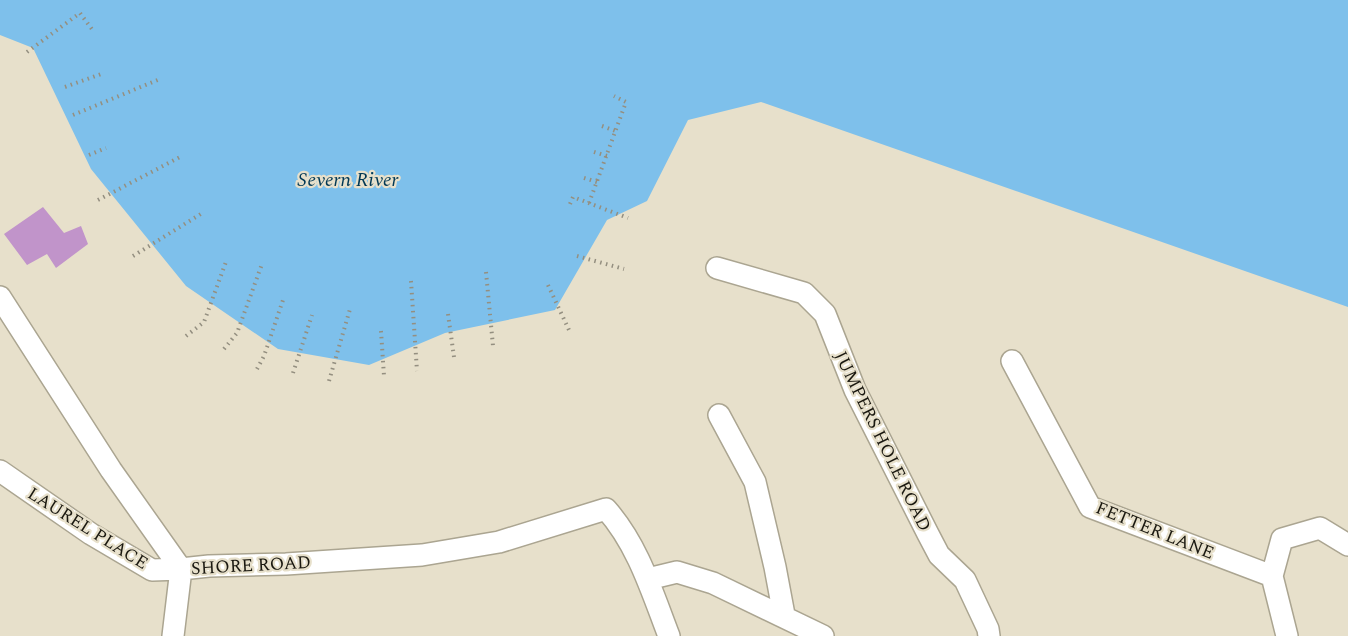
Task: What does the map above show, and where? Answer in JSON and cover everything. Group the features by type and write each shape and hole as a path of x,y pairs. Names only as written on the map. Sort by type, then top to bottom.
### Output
{"street":[{"name":"JUMPERS HOLE ROAD","path":"717,268 804,293 825,314 855,390 927,534 939,555 965,580 989,636"},
{"name":"SHORE ROAD","path":"0,297 111,470 181,569 422,555 499,542 606,509 636,553 648,579"},
{"name":"FETTER LANE","path":"1012,361 1090,507 1272,576"},
{"path":"719,415 755,482 784,615"},
{"name":"LAUREL PLACE","path":"0,471 91,534 152,570 181,569"},
{"path":"1287,636 1272,576 1282,539 1320,528 1348,545"},
{"path":"172,636 181,569"},
{"path":"669,636 648,579 677,572 713,583 784,615 823,636"}],"path":[{"path":"27,52 80,13 94,32"},
{"path":"65,87 101,74"},
{"path":"73,115 160,79"},
{"path":"589,203 626,102 614,96"},
{"path":"602,126 616,130"},
{"path":"89,155 106,148"},
{"path":"594,152 607,156"},
{"path":"98,200 182,156"},
{"path":"584,178 597,182"},
{"path":"570,204 576,190"},
{"path":"573,197 628,218"},
{"path":"133,256 204,212"},
{"path":"577,256 624,269"},
{"path":"186,336 204,322 227,259"},
{"path":"224,349 237,333 262,264"},
{"path":"486,272 493,346"},
{"path":"411,281 417,371"},
{"path":"548,285 569,330"},
{"path":"257,369 264,356 283,300"},
{"path":"329,381 350,309"},
{"path":"448,314 454,357"},
{"path":"293,373 312,315"},
{"path":"381,331 384,376"}],"water":[{"name":"Severn River","path":"0,0 1348,0 1348,307 761,102 688,120 647,201 607,220 555,310 445,333 369,365 278,349 186,286 91,169 33,48 0,35"}],"building":[{"path":"43,207 64,233 81,226 88,244 56,268 47,254 27,265 4,234"}]}
